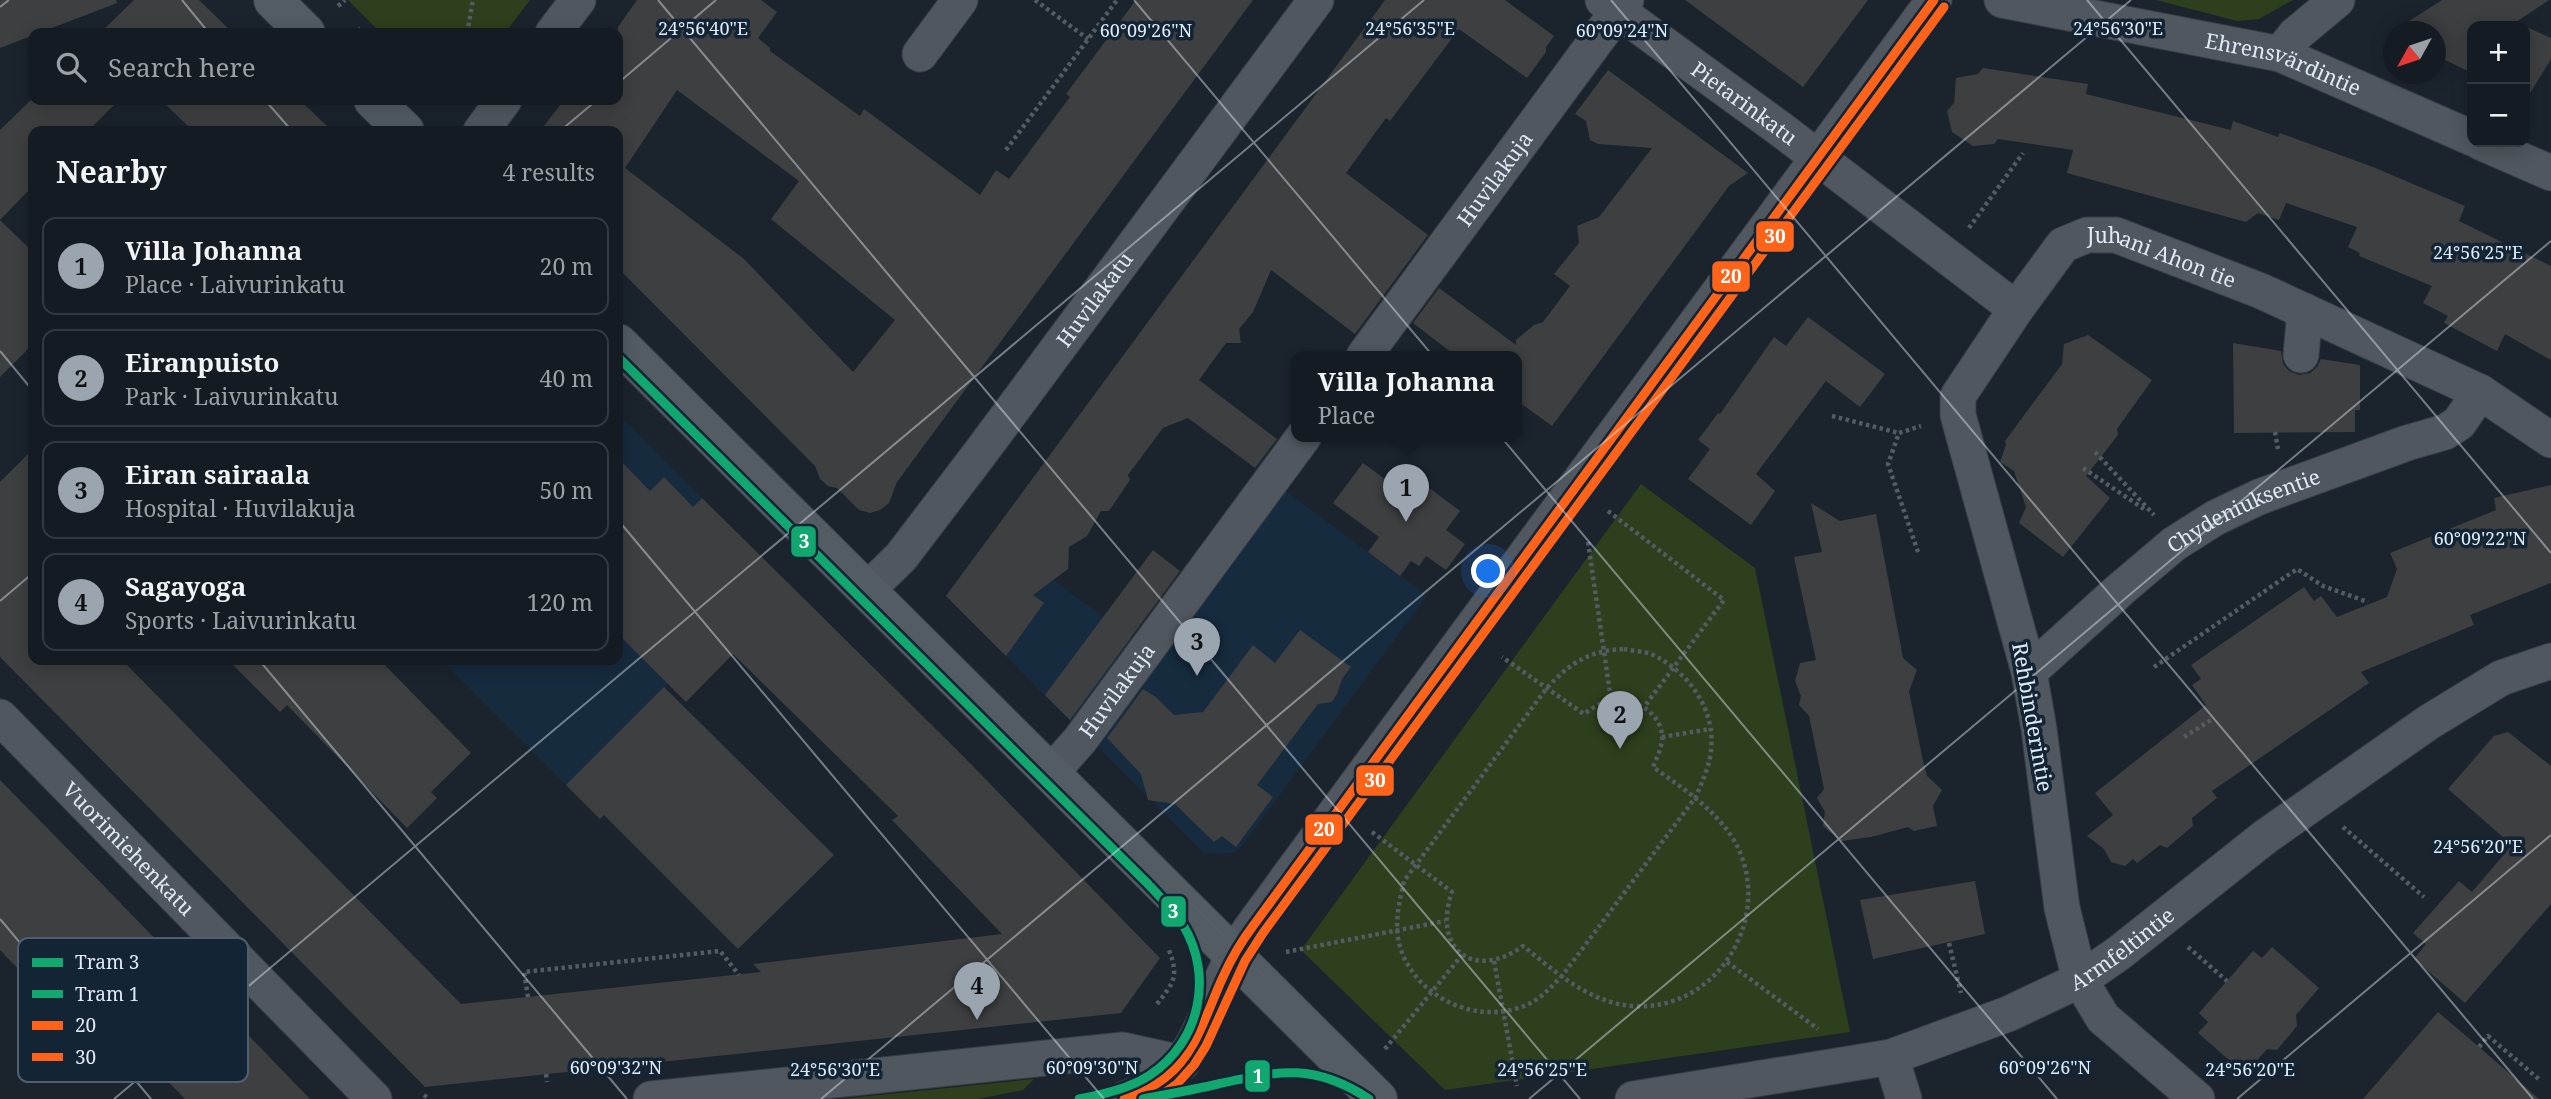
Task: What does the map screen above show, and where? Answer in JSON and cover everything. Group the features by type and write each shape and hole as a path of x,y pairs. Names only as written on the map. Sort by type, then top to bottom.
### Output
{"street":[{"path":"273,0 301,28"},
{"path":"557,28 578,0"},
{"path":"920,54 960,0"},
{"name":"Huvilakatu","path":"866,591 901,557 973,463 1315,0"},
{"path":"1124,1099 1158,1083 1181,1063 1195,1044 1234,955 1443,665 1934,0"},
{"name":"Ehrensvärdintie","path":"2002,0 2280,54 2467,136"},
{"path":"2280,54 2295,35 2337,0"},
{"name":"Pietarinkatu","path":"1616,4 1818,158"},
{"name":"Huvilakuja","path":"1368,351 1616,4"},
{"path":"378,105 400,126"},
{"path":"485,126 500,105"},
{"path":"2491,147 2551,173"},
{"path":"1818,158 2016,309 1958,396 1958,415"},
{"name":"Juhani Ahon tie","path":"2016,309 2063,246 2087,235 2116,235 2261,291 2480,392 2551,440"},
{"path":"2301,355 2305,312"},
{"path":"623,348 1378,1099"},
{"name":"Chydeniuksentie","path":"2029,673 2174,544 2215,518 2259,497 2407,443 2445,432 2459,423 2480,392"},
{"name":"Rehbinderintie","path":"1958,415 2029,673 2039,729 2062,908 2080,980 2103,1018 2197,1099"},
{"name":"Huvilakuja","path":"1050,774 1080,740 1300,442"},
{"name":"Armfeltintie","path":"1633,1099 1891,1057 2008,1014 2080,980 2119,953 2265,837 2430,722 2501,678 2551,661"},
{"name":"Vuorimiehenkatu","path":"0,717 216,938"},
{"name":"Vuorimiehenkatu","path":"248,970 374,1099"},
{"path":"652,1099 1123,1050 1181,1063"},
{"path":"1891,1057 1904,1099"}],"path":[{"path":"338,6 345,0"},
{"path":"468,28 473,0"},
{"path":"1035,0 1088,40"},
{"path":"1006,150 1117,0"},
{"path":"1948,257 2023,153"},
{"path":"1832,416 1899,433 1958,415"},
{"path":"1899,433 1888,464 1918,552"},
{"path":"2083,468 2154,515 2095,452"},
{"path":"1608,511 1724,600 1644,707"},
{"path":"1588,542 1611,700"},
{"path":"2154,667 2297,569 2323,586 2368,602"},
{"path":"1624,649 1648,653 1674,667 1690,683 1704,704 1710,729 1711,749 1695,798 1562,976 1542,996 1523,1007 1503,1011 1477,1011 1452,1005 1432,993 1401,950 1397,930 1397,910 1405,881 1415,864 1563,670 1586,656 1605,650 1624,649"},
{"path":"1372,832 1452,892 1445,921 1448,936 1462,955 1481,962 1494,961 1523,946 1580,990 1609,1001 1634,1006 1684,998 1708,984 1727,962 1737,947 1744,928 1748,894 1743,860 1732,837 1717,819 1695,798 1653,766 1662,737 1656,720 1644,707 1628,700 1611,700 1584,714 1502,657"},
{"path":"2184,737 2211,720"},
{"path":"1662,737 1710,729"},
{"path":"2341,825 2424,897"},
{"path":"1286,952 1445,921"},
{"path":"2182,941 2227,981"},
{"path":"1157,1004 1174,983 1175,966 1166,943"},
{"path":"1949,943 1963,1000"},
{"path":"528,997 524,972 706,952 720,951 739,975"},
{"path":"1383,1051 1462,955"},
{"path":"1494,961 1517,1086"},
{"path":"1727,962 1823,1033"},
{"path":"2479,1047 2488,1036 2541,1081"},
{"path":"546,1074 547,1082"}],"shaded area":[{"path":"623,419 778,574 566,785 446,665 623,665"},
{"path":"1283,489 1427,596 1239,850 1232,853 1205,854 1095,744 1076,720 1070,721 946,595 991,534 1135,640"}],"green space":[{"path":"348,0 530,0 509,28 376,28"},
{"path":"2156,0 2293,0 2259,19 2237,21"},
{"path":"1641,484 1755,568 1850,1032 1445,1090 1301,950"},
{"path":"1034,1079 1023,1090 978,1099 841,1099"}],"building":[{"path":"0,0 116,0 117,3 52,28 28,28 28,37 0,48"},
{"path":"134,0 199,0 228,28 105,28"},
{"path":"637,0 761,0 777,12 758,38 770,51 860,116 864,109 980,195 996,170 1009,179 1070,97 1066,94 1136,0 1253,0 897,482 889,503 870,513 859,510 837,488 828,486 820,479 815,466 623,273 623,126 544,126 560,105 623,105 623,28 618,28","holes":["677,90 799,181 771,219 895,320 853,372 744,259 625,168"]},
{"path":"1385,0 1505,0 1554,36 1527,78 1459,29 1390,121 1386,118 1346,173 1428,235 1355,334 1271,270 1253,312 1239,329 1241,343 1226,343 1199,380 1277,439 1255,468 1188,418 1163,428 1128,475 1130,480 1109,511 1101,511 1087,536 1069,547 1068,569 1033,595 1044,603 1006,656 946,596"},
{"path":"1685,0 1868,0 1803,87"},
{"path":"2442,0 2549,0 2518,21 2467,21 2467,71 2446,60 2446,21 2409,21"},
{"path":"2530,28 2551,38 2551,59 2530,93"},
{"path":"1983,68 2088,84 2086,94 2231,130 2233,121 2278,137 2280,133 2373,167 2465,206 2459,221 2551,266 2551,360 2505,334 2497,351 2444,323 2448,316 2423,303 2432,286 2359,256 2360,253 2348,247 2357,227 2286,203 2279,220 2258,213 2246,222 2067,173 2073,150 1998,139 1994,144 1973,146 1952,132 1947,111 1954,103 1956,78 1978,74"},
{"path":"1608,70 1748,173 1729,186 1552,426 1522,404 1522,351 1449,351 1413,323 1439,288 1516,345 1516,340 1534,325 1543,322 1570,286 1554,274 1579,243 1577,226 1599,217 1652,148 1598,144 1590,140 1586,121 1575,114"},
{"path":"28,103 28,105 114,105 93,126 28,126 28,191 0,220 0,130"},
{"path":"166,105 305,105 327,126 188,126"},
{"path":"0,220 28,247 28,349 0,377"},
{"path":"1808,317 1885,374 1860,407 1826,381 1756,474 1775,491 1751,525 1688,479 1710,449 1698,440 1718,413 1720,414 1774,337 1786,346"},
{"path":"2088,335 2152,380 2117,429 2118,435 2086,476 2110,498 2063,557 2019,523 2026,507 2014,471 2000,462 2005,441 2062,364 2064,344"},
{"path":"2233,343 2281,351 2283,364 2289,371 2299,375 2310,373 2321,359 2360,365 2360,410 2355,410 2355,432 2234,433"},
{"path":"28,454 28,665 127,665 461,1004 761,972 753,964 1002,934 892,820 898,816 733,654 686,702 623,639 623,463 650,491 664,477 693,507 702,498 960,753 1160,958 1121,1013 425,1087 0,657 0,482"},
{"path":"1363,463 1409,497 1420,481 1460,511 1446,530 1465,544 1446,570 1426,556 1419,566 1411,561 1400,576 1368,552 1379,537 1333,503"},
{"path":"2551,485 2551,583 2470,615 2474,625 2361,672 2369,683 2212,791 2217,798 2192,818 2193,826 2167,848 2160,845 2137,863 2133,859 2125,866 2111,862 2104,849 2087,836 2113,815 2095,793 2206,705 2192,685 2201,679 2191,665 2304,587 2314,601 2321,596 2337,617 2387,597 2397,569 2390,553 2496,510 2494,498"},
{"path":"1811,503 1840,521 1876,514 1903,658 1917,670 1909,691 1923,761 1927,776 1942,790 1933,806 1937,826 1914,831 1908,827 1871,837 1841,841 1823,826 1825,812 1817,798 1824,789 1809,716 1799,705 1801,696 1795,681 1800,663 1816,660 1794,557 1822,552"},
{"path":"1153,550 1180,571 1070,720 1045,695"},
{"path":"1300,630 1351,667 1342,679 1332,702 1318,704 1257,785 1273,797 1236,847 1222,836 1214,842 1175,804 1148,800 1141,774 1107,738 1143,689 1156,697 1174,715 1203,712 1253,645 1275,663"},
{"path":"233,665 385,665 471,753 431,792 437,798 407,828 287,705 280,712"},
{"path":"664,687 834,855 738,949 604,815 600,819 566,785"},
{"path":"2508,732 2551,766 2551,904 2465,1003 2414,959 2426,944 2413,933 2459,881 2472,892 2512,845 2448,789 2494,736"},
{"path":"0,780 154,938 18,938 18,969 0,950"},
{"path":"1975,881 1985,934 1873,959 1860,900"},
{"path":"2272,947 2319,988 2296,1015 2297,1026 2277,1050 2267,1049 2245,1074 2198,1033 2208,1022 2199,1013 2253,951 2262,958"},
{"path":"2438,1012 2479,1047 2539,1099 2363,1099"},
{"path":"248,1035 310,1099 185,1099 169,1082 248,1082"}],"tram line":[{"name":"3","path":"623,362 1148,884 1183,925 1193,945 1199,986 1197,1007 1181,1045 1167,1061 1142,1080 1079,1099"},
{"path":"1148,884 1365,1099"},
{"path":"1172,884 1389,1099"},
{"name":"1","path":"1143,1099 1277,1073 1330,1079 1369,1099"}],"transit line":[{"name":"20","path":"1124,1099 1162,1080 1186,1055 1240,944 1934,0"},
{"name":"30","path":"1156,1099 1177,1084 1194,1065 1206,1046 1245,961 1263,933 1944,7"}],"place":[{"name":"Villa Johanna","path":"1406,522"},
{"name":"Eiran sairaala","path":"1197,676"},
{"name":"Eiranpuisto","path":"1620,749"},
{"name":"Sagayoga","path":"977,1020"}]}
